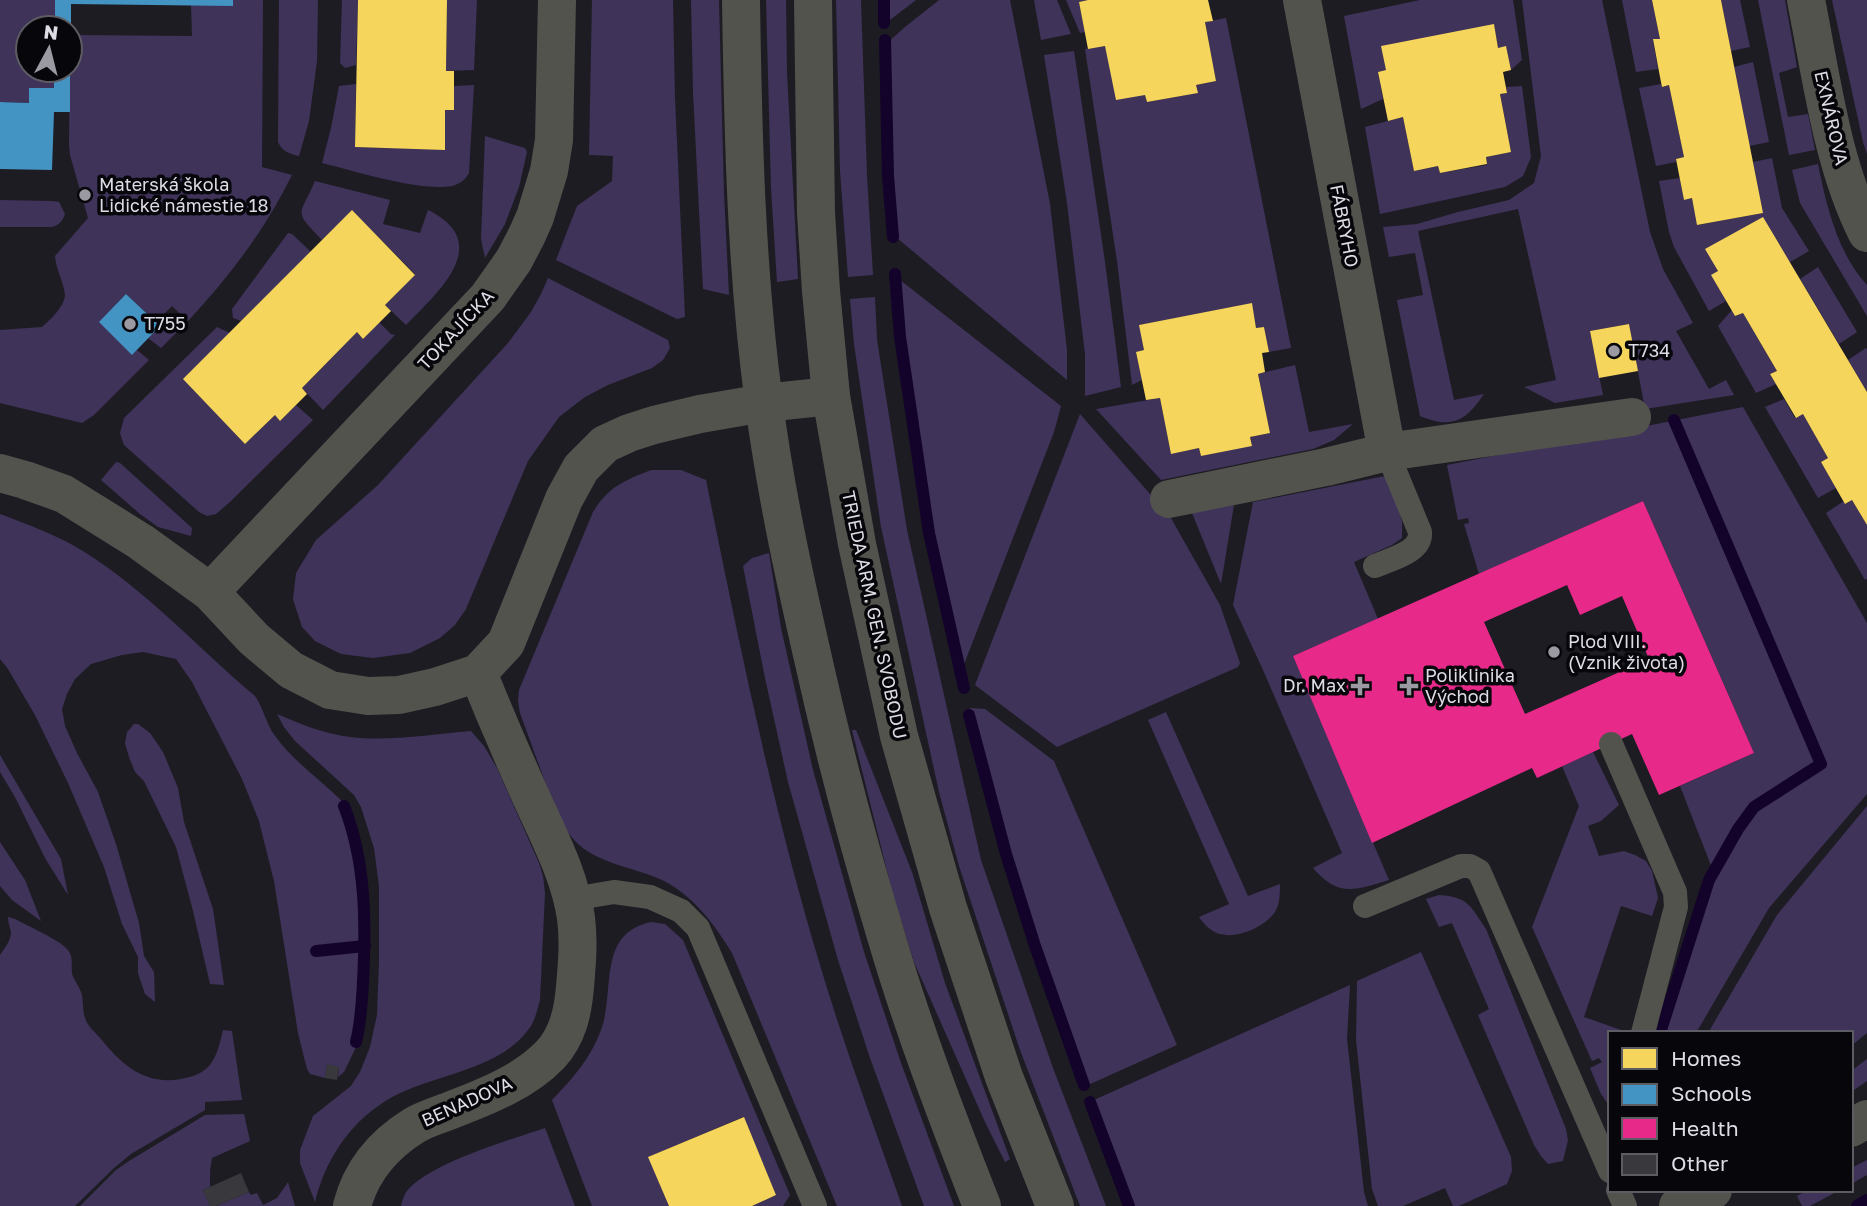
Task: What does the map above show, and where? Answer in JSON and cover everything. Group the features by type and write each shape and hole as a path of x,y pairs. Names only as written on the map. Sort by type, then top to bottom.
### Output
{"street":[{"name":"TOKAJÍCKA","path":"210,592 488,297 514,260 535,217 549,171 554,139 557,0"},
{"path":"741,0 747,204 753,298 764,404 790,562 837,765 887,939 940,1097 982,1206"},
{"name":"TRIEDA ARM. GEN. SVOBODU","path":"813,0 816,213 821,291 831,396 857,544 903,750 948,908 1004,1077 1055,1206"},
{"name":"FÁBRYHO","path":"1302,0 1387,452"},
{"name":"EXNÁROVA","path":"1805,0 1839,159 1867,233"},
{"path":"0,474 64,494 141,542 210,592 254,639 291,670 330,690 368,696 399,695 478,673 506,643 564,499 581,468 605,444 654,425 707,413 831,396"},
{"path":"1169,499 1387,452 1632,417"},
{"path":"478,673 556,853 573,899"},
{"name":"BENADOVA","path":"352,1206 356,1191 368,1168 387,1145 417,1124 487,1097 530,1072 552,1054 565,1035 572,1014 578,942 573,899"},
{"path":"1678,1206 1709,1192"}],"lane":[{"path":"1376,566 1417,547 1421,539 1387,452"},
{"path":"1611,744 1675,892 1676,907 1644,1031"},
{"path":"1365,906 1461,866 1470,866 1479,871 1608,1166"},
{"path":"573,899 614,892 650,897 681,911 698,928 815,1206"}],"shaded area":[{"path":"0,0 55,0 55,14 14,14 14,84 54,84 54,88 29,88 29,103 0,102"},
{"path":"263,0 262,167 292,175 245,252 188,321 172,306 163,315 178,331 161,348 148,338 160,326 126,294 100,322 133,354 137,350 149,360 94,415 82,423 0,403 0,330 42,327 56,313 65,295 55,256 88,218 69,145 70,84 84,84 84,35 192,36 191,5"},
{"path":"279,0 318,0 317,61 309,121 299,156 286,152 278,142"},
{"path":"342,0 358,0 356,65 345,68 340,63"},
{"path":"447,0 477,0 474,70 446,71"},
{"path":"592,0 673,0 685,317 677,319 556,260 577,206 612,181 613,156 589,155"},
{"path":"691,0 719,0 729,295 703,289"},
{"path":"766,0 786,0 787,73 798,279 777,282 771,188"},
{"path":"836,0 861,0 873,275 848,277 840,171"},
{"path":"886,0 916,0 886,23"},
{"path":"939,0 1010,0 1050,204 1067,350 1067,380 897,238 887,43"},
{"path":"1034,0 1057,0 1071,34 1041,40"},
{"path":"1066,0 1088,0 1079,2 1085,32 1080,33"},
{"path":"1420,0 1513,0 1522,60 1511,70 1506,47 1498,48 1494,25 1378,72 1383,99 1361,109 1344,16"},
{"path":"1522,0 1602,0 1650,232 1663,269 1693,323 1676,331 1709,389 1726,380 1734,395 1645,409 1629,324 1590,331 1603,395 1555,403 1524,387 1556,380 1518,209 1418,231 1454,400 1484,394 1464,417 1457,420 1441,422 1420,416 1397,300 1423,295 1415,253 1389,257 1383,227 1417,224 1509,200 1534,183 1541,156"},
{"path":"1622,0 1652,0 1660,39 1653,40 1658,69 1636,72"},
{"path":"1721,0 1740,0 1750,47 1731,51"},
{"path":"1758,0 1785,0 1797,67 1779,73 1788,117 1808,114 1815,150 1789,155"},
{"path":"1832,0 1867,0 1867,154 1863,142"},
{"path":"1226,18 1291,348 1269,352 1264,327 1256,328 1252,304 1140,325 1144,350 1136,353 1142,380 1132,385 1117,261 1085,49 1105,46 1145,95 1147,102 1197,93 1196,85 1216,81 1205,22"},
{"path":"1074,51 1121,387 1085,396 1085,354 1067,203 1044,55"},
{"path":"1753,62 1769,142 1749,146 1734,67"},
{"path":"356,84 355,147 445,149 445,110 454,109 454,86 474,85 469,173 466,178 452,186 423,186 322,163 339,86"},
{"path":"1661,84 1662,87 1669,85 1684,157 1676,159 1676,162 1656,166 1639,88"},
{"path":"1522,86 1531,157 1523,176 1505,187 1380,214 1365,127 1403,117 1414,171 1438,166 1440,173 1487,165 1486,157 1511,152 1500,94 1507,93 1506,87"},
{"path":"485,136 525,148 527,152 519,187 505,224 485,258 481,239"},
{"path":"1772,158 1782,208 1809,251 1790,262 1706,249 1718,271 1712,275 1726,301 1709,311 1674,247 1659,181 1680,178 1684,200 1692,198 1698,225 1762,213 1753,162"},
{"path":"1818,164 1829,212 1841,244 1848,259 1867,285 1867,316 1800,203 1792,170"},
{"path":"315,181 390,200 383,224 420,233 428,210 448,223 457,237 459,252 454,268 445,283 406,325 385,305 415,274 352,211 322,240 306,223 302,212"},
{"path":"0,200 59,202 65,214 60,223 52,227 0,227"},
{"path":"288,233 311,252 241,321 233,318 232,309"},
{"path":"1818,267 1857,332 1839,344 1800,279"},
{"path":"548,278 668,340 670,348 663,360 652,368 585,397 559,417 528,461 466,609 455,625 440,638 410,653 373,658 341,654 315,641 302,627 293,599 296,573 316,540 378,485 508,343 531,312"},
{"path":"900,280 1061,406 1054,432 961,672 917,428"},
{"path":"875,297 877,340 907,530 981,860 1053,1068 1106,1206 1080,1206 1020,1050 959,866 939,792 881,527 854,344 850,299"},
{"path":"1732,310 1735,316 1743,313 1777,371 1770,374 1776,384 1756,393 1718,326"},
{"path":"379,322 395,335 323,410 302,388 357,332 363,339"},
{"path":"217,327 230,333 245,444 275,415 281,420 296,405 313,420 231,501 216,514 207,516 199,512 124,445 120,433 124,418"},
{"path":"1867,349 1867,392 1848,360"},
{"path":"1295,365 1309,432 1353,424 1334,440 1313,449 1161,480 1096,409 1160,398 1171,454 1199,448 1201,456 1252,445 1250,437 1270,433 1258,374"},
{"path":"1784,399 1795,418 1803,414 1828,458 1821,462 1836,488 1818,498 1765,407"},
{"path":"1743,407 1867,623 1867,794 1769,908 1697,1031 1664,1031 1712,881 1712,868 1680,786 1754,753 1643,501 1479,574 1464,524 1469,523 1468,518 1458,520 1447,465"},
{"path":"1080,414 1171,518 1220,605 1240,663 1238,667 1057,747 975,685"},
{"path":"116,462 192,528 191,536 158,527 101,480"},
{"path":"651,470 681,470 706,480 757,724 803,905 839,1026 902,1206 837,1206 732,953 725,942 693,902 673,886 594,855 575,841 556,812 520,713 519,690 593,512 618,485"},
{"path":"1390,475 1402,522 1402,538 1354,562 1378,619 1293,656 1389,880 1348,889 1331,884 1313,868 1342,853 1233,605 1253,502"},
{"path":"1852,500 1867,525 1865,580 1826,513 1844,501 1846,504"},
{"path":"1234,505 1221,584 1192,513"},
{"path":"0,514 53,535 83,551 151,602 255,696 282,745 344,803 340,805 348,826 358,870 362,937 359,1012 353,1042 357,1045 344,1072 338,1077 339,1067 327,1065 325,1078 310,1074 307,1069 298,1033 274,881 259,821 242,779 192,682 176,659 143,652 91,664 75,679 62,709 65,726 98,792 139,923 144,956 154,972 155,1002 145,994 138,973 138,957 122,924 104,867 68,783 35,715 0,659"},
{"path":"769,553 781,628 813,770 864,952 901,1063 954,1206 924,1206 870,1058 838,960 788,782 743,566 752,558"},
{"path":"970,708 985,709 1054,761 1177,1045 1088,1085 1039,946 990,785"},
{"path":"1166,712 1248,896 1280,884 1279,902 1275,912 1265,922 1243,933 1220,934 1211,930 1199,917 1229,904 1148,720"},
{"path":"277,714 340,736 395,738 471,731 497,768 539,863 545,893 540,1000 530,1027 514,1044 498,1055 401,1093 371,1111 349,1133 332,1158 315,1202 300,1163 300,1150 313,1116 351,1086 370,1047 377,1015 379,886 374,848 361,807 354,795 295,741"},
{"path":"134,724 150,733 163,752 178,788 184,822 213,909 224,985 210,984 176,847 144,781 135,772 129,757 125,743 127,732"},
{"path":"852,730 856,730 912,872 945,983 1010,1159 1005,1162 914,962 893,895"},
{"path":"1593,752 1619,805 1601,821 1588,826 1599,856 1624,851 1646,861 1652,871 1658,898 1652,916 1621,906 1584,1017 1624,1031 1608,1031 1608,1104 1590,1068 1602,1062 1599,1058 1592,1061 1532,927 1579,806 1562,766"},
{"path":"0,755 61,859 68,895 45,858 0,772"},
{"path":"1867,806 1867,1033 1853,1044 1853,1031 1709,1031 1777,915"},
{"path":"0,842 25,880 41,921 12,900 0,886"},
{"path":"1439,895 1457,898 1468,904 1486,929 1566,1129 1568,1140 1563,1161 1548,1164 1534,1145 1478,1015 1489,1009 1452,923 1439,927 1426,899"},
{"path":"8,917 50,937 69,951 73,975 81,992 88,1024 120,1060 141,1074 164,1080 200,1073 211,1064 223,1030 232,1031 242,1100 205,1102 205,1110 131,1154 75,1206 0,1206 0,955 10,937"},
{"path":"651,922 665,924 683,940 790,1195 783,1206 752,1206 776,1195 743,1117 649,1157 669,1206 592,1206 552,1100 580,1068 597,1040 605,1015 611,966 622,938 634,928"},
{"path":"1421,952 1511,1157 1512,1171 1507,1184 1459,1206 1453,1206 1445,1188 1403,1206 1378,1206 1372,1189 1356,1040 1357,981"},
{"path":"1350,985 1347,1039 1364,1192 1368,1206 1132,1206 1094,1100"},
{"path":"1867,1059 1867,1081 1853,1091 1853,1070"},
{"path":"244,1114 250,1141 212,1158 210,1187 203,1190 210,1206 80,1206 116,1170 205,1115"},
{"path":"545,1128 575,1206 401,1206 407,1191 433,1171 492,1146"},
{"path":"1867,1160 1867,1175 1853,1183 1853,1167"},
{"path":"288,1182 295,1206 216,1206 249,1192 251,1195 257,1193 263,1205 277,1198"},
{"path":"1804,1192 1836,1192 1810,1206 1802,1206 1797,1196"}],"building: Homes":[{"path":"358,0 447,0 446,71 454,71 454,110 445,110 445,150 355,147"},
{"path":"1208,0 1213,21 1205,22 1216,81 1196,85 1198,93 1147,102 1145,95 1116,100 1105,46 1088,49 1079,2"},
{"path":"1652,0 1721,0 1763,213 1697,225 1692,198 1684,200 1676,159 1684,157 1669,85 1662,87 1653,39 1660,39"},
{"path":"1494,24 1498,48 1506,46 1511,70 1503,72 1507,93 1500,94 1511,152 1486,157 1487,164 1440,173 1438,166 1414,171 1403,117 1388,121 1378,72 1386,70 1381,46"},
{"path":"352,210 415,275 385,305 391,311 363,339 357,332 302,388 307,394 280,421 275,415 245,444 183,379"},
{"path":"1763,217 1867,392 1867,525 1852,500 1845,504 1821,462 1828,458 1803,414 1796,418 1770,374 1777,371 1743,313 1735,316 1711,275 1718,271 1705,249"},
{"path":"1252,303 1256,328 1264,327 1269,352 1262,353 1265,372 1258,374 1270,433 1250,437 1252,446 1201,456 1199,448 1171,454 1160,398 1146,400 1136,352 1144,350 1139,325"},
{"name":"T734","path":"1629,324 1638,371 1599,378 1590,331"},
{"path":"744,1117 776,1195 752,1206 669,1206 648,1157"}],"building: Schools":[{"path":"55,0 233,0 233,6 71,4 71,14 55,14"},
{"path":"54,84 70,84 70,112 54,112 52,170 0,169 0,102 29,103 29,88 54,88"},
{"name":"T755","path":"126,294 160,326 132,355 99,322"}],"building: Health":[{"name":"Poliklinika Východ","path":"1643,501 1754,753 1659,795 1632,734 1537,778 1532,768 1372,843 1293,656","holes":["1567,585 1580,615 1622,596 1649,659 1525,714 1484,622"]}],"building: Other":[{"path":"327,1064 339,1067 337,1080 325,1078"},
{"path":"241,1173 249,1192 210,1206 203,1190"}],"waterway":[{"path":"884,0 884,23"},
{"path":"885,40 888,176 893,237"},
{"path":"895,274 900,337 929,533 964,688"},
{"path":"1661,1031 1709,880 1738,829 1754,807 1821,764 1674,420"},
{"path":"969,715 1006,854 1084,1085"},
{"path":"344,806 357,849 363,892 364,960 356,1042"},
{"path":"316,951 365,946"},
{"path":"1090,1102 1129,1206"},
{"path":"1857,1206 1867,1200"}],"place":[{"name":"Materská škola Lidické námestie 18","path":"85,195"},
{"name":"T755","path":"130,324"},
{"name":"T734","path":"1614,351"},
{"name":"Plod VIII. (Vznik života)","path":"1554,652"},
{"name":"Dr. Max","path":"1360,686"},
{"name":"Poliklinika Východ","path":"1409,686"}]}
